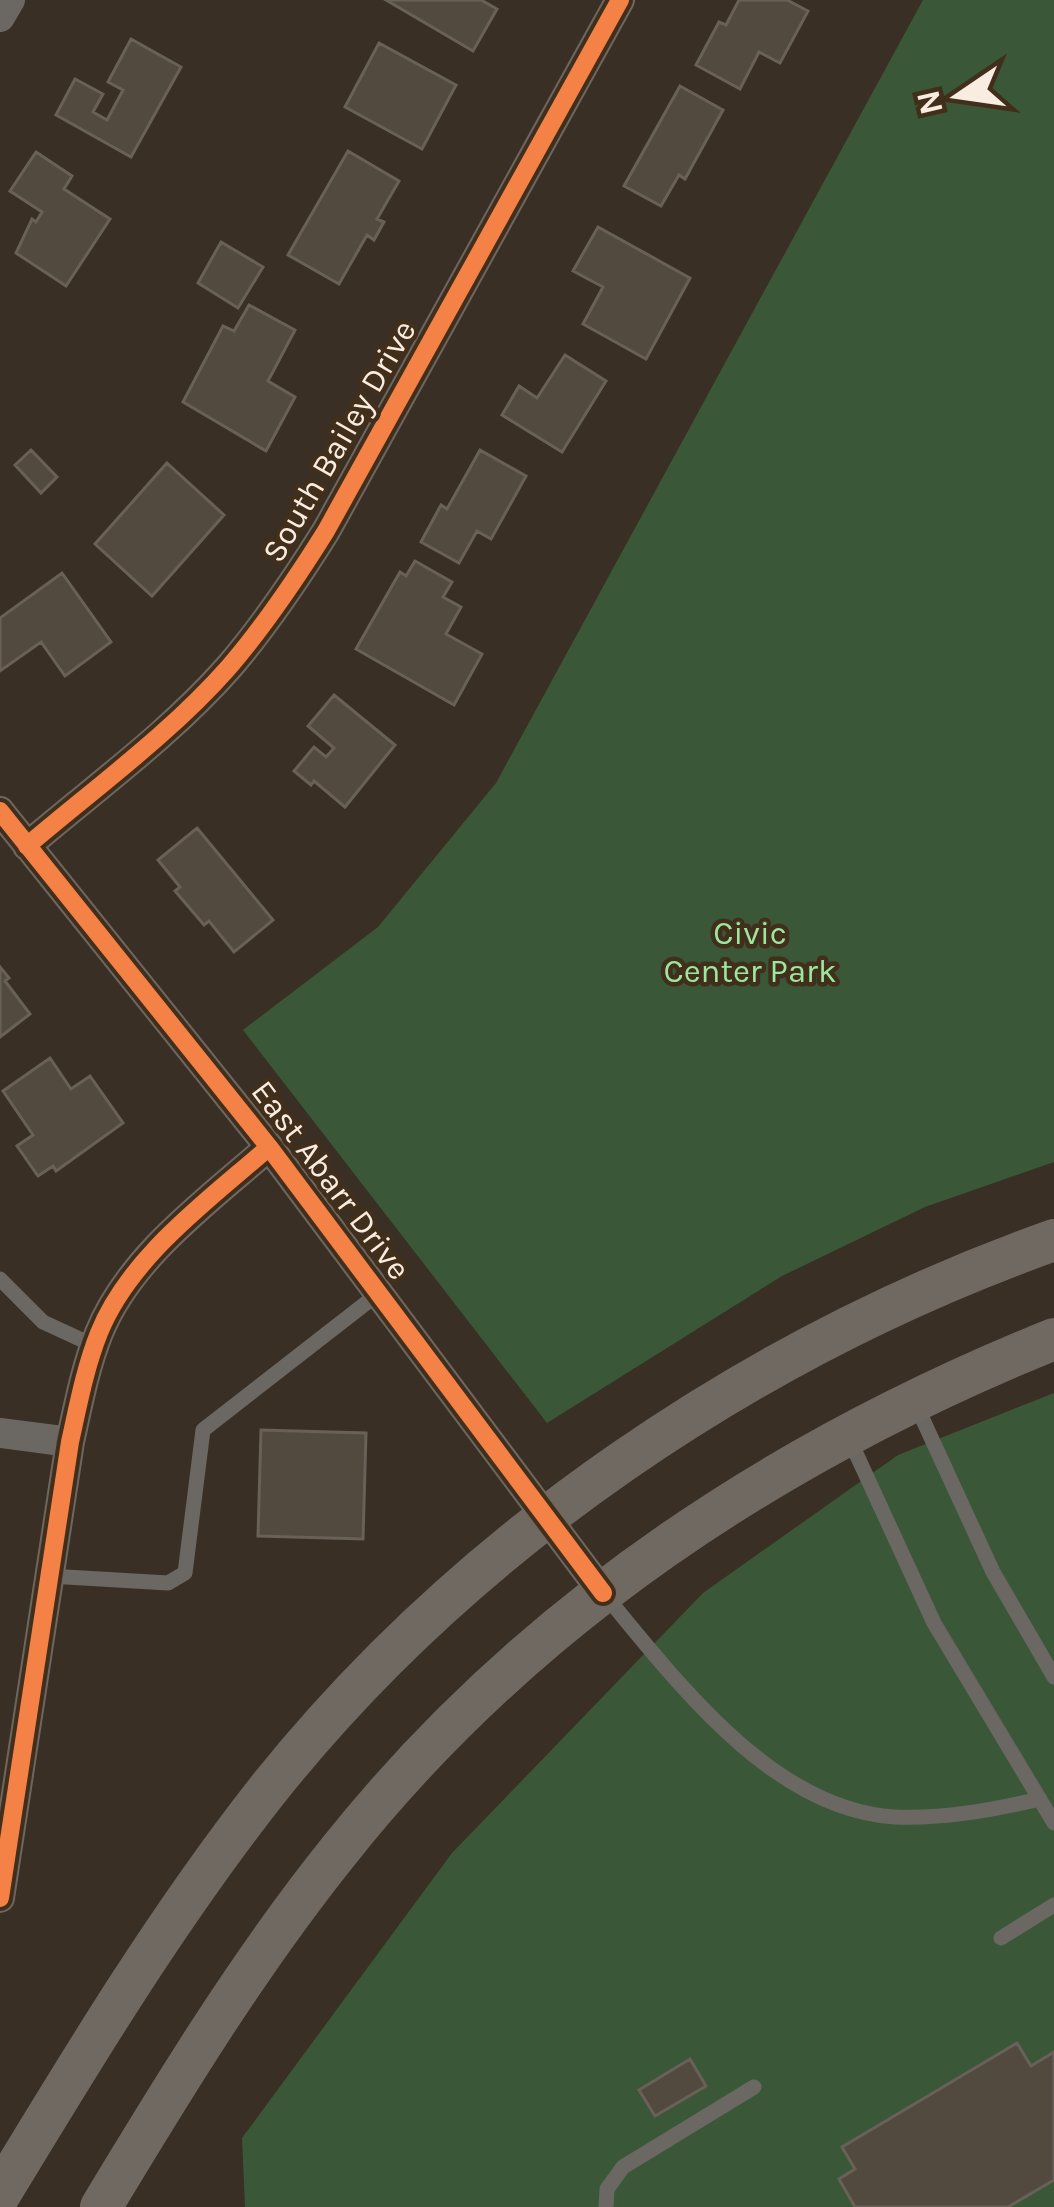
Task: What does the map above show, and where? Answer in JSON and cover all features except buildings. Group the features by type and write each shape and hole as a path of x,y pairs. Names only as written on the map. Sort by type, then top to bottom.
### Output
{"main road":[{"path":"0,2194 149,1957 268,1790 367,1679 547,1518 656,1438 750,1380 887,1309 1054,1240"},
{"path":"100,2207 226,2007 340,1849 433,1744 604,1592 707,1515 847,1433 1054,1339"}],"street":[{"path":"0,17 10,0"},
{"name":"South Bailey Drive","path":"27,846 171,723 226,670 277,608 326,531 620,0"},
{"name":"East Abarr Drive","path":"0,811 269,1147 604,1592"},
{"path":"0,1898 70,1442 95,1346 113,1306 157,1250 269,1147"},
{"path":"0,1432 70,1442"}],"lane":[{"path":"0,1279 43,1322 95,1346"},
{"path":"50,1576 168,1583 185,1573 203,1430 379,1293"},
{"path":"914,1400 993,1572 1054,1677"},
{"path":"847,1433 934,1623 1054,1823"},
{"path":"604,1592 663,1664 759,1761 793,1787 851,1810 895,1816 982,1812 1040,1799"},
{"path":"1000,1938 1054,1905"},
{"path":"606,2207 607,2189 623,2167 754,2087"}],"green space":[{"name":"Civic Center Park","path":"923,0 1054,0 1054,1162 925,1207 782,1276 547,1423 243,1030 378,927 496,783"},
{"path":"1054,1393 1054,2207 245,2207 242,2138 452,1853 703,1593 898,1455"}],"cycle path":[{"path":"27,846 182,715 229,667 280,601 326,531 620,0"},
{"path":"0,811 269,1147 603,1593"},
{"path":"0,1898 70,1442 94,1346 113,1305 151,1254 269,1147"}]}
